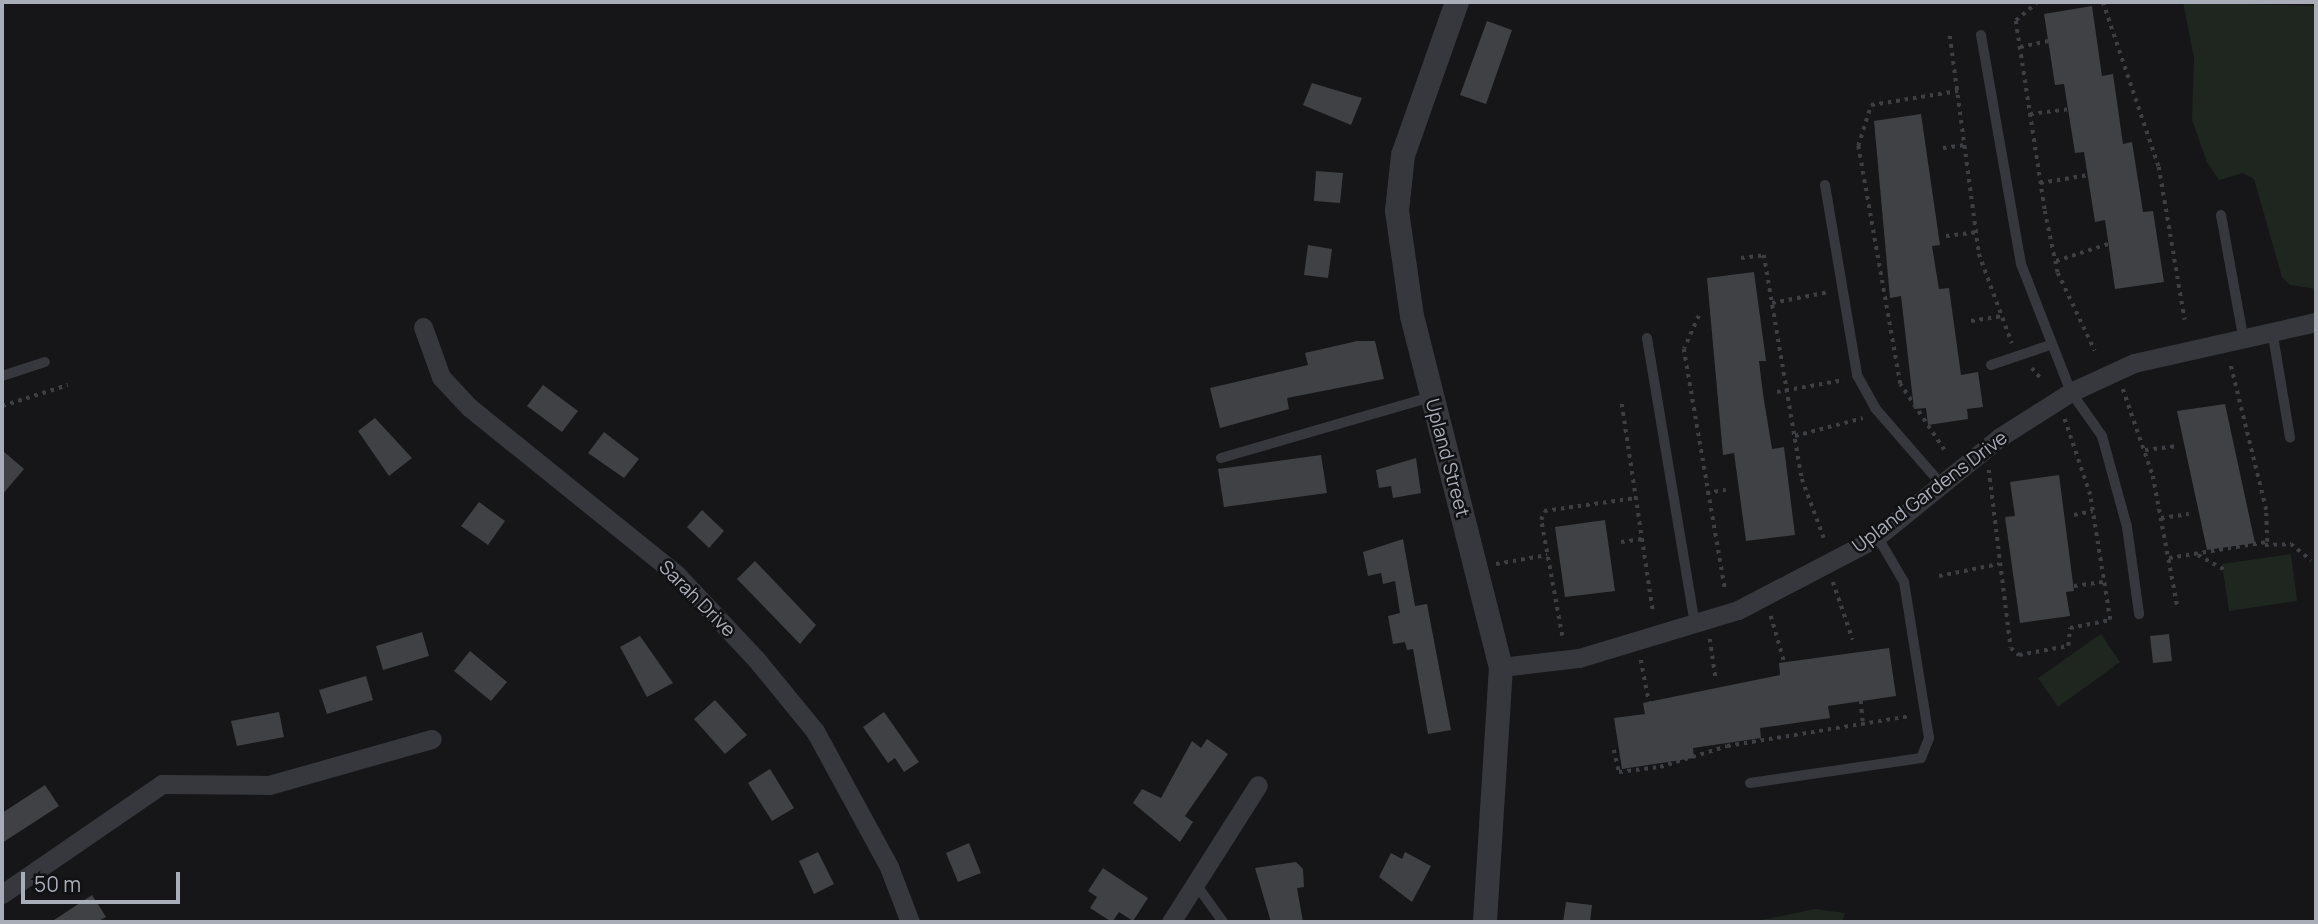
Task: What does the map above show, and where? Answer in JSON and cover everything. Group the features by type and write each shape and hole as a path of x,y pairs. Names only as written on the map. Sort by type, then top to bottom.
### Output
{"street":[{"name":"Upland Street","path":"1457,2 1399,177 1401,258 1431,397 1501,667 1485,922"},
{"name":"Upland Gardens Drive","path":"1501,667 1580,658 1702,632 1804,580 1877,536 2000,437 2071,392 2134,363 2243,336 2316,322"},
{"name":"Sarah Drive","path":"423,327 441,377 469,407 677,575 756,659 815,731 889,867 910,922"},
{"path":"2,894 162,784 269,785 432,739"},
{"path":"1171,922 1193,880 1258,785"}],"lane":[{"path":"1982,35 2021,264 2050,345 2071,392 2102,436 2127,527 2139,614"},
{"path":"1825,185 1857,375 1877,411 1942,486"},
{"path":"2221,215 2243,336"},
{"path":"2272,330 2290,439"},
{"path":"1647,338 1702,632"},
{"path":"1991,365 2023,357 2050,345"},
{"path":"2,376 45,362"},
{"path":"1221,457 1431,397"},
{"path":"1750,783 1921,758 1929,738 1927,714 1904,582 1877,536"},
{"path":"1193,880 1223,922"}],"path":[{"path":"2038,2 2016,21 2040,183 2056,261 2095,351"},
{"path":"2104,2 2160,167 2185,320"},
{"path":"1950,36 1977,232 2001,316 2023,357 2042,380"},
{"path":"2020,47 2048,41"},
{"path":"1944,450 1900,384 1858,146 1871,105 1958,91"},
{"path":"2030,114 2068,109"},
{"path":"1942,148 1965,145"},
{"path":"2040,183 2088,175"},
{"path":"1946,236 1977,232"},
{"path":"2056,261 2108,244"},
{"path":"1741,258 1764,255 1795,436 1824,538"},
{"path":"1772,303 1843,289"},
{"path":"1699,316 1684,349 1706,493 1725,588"},
{"path":"1971,321 2001,316"},
{"path":"2228,354 2266,510 2264,545"},
{"path":"1777,392 1857,375"},
{"path":"2,406 68,385"},
{"path":"2122,386 2145,450 2178,610"},
{"path":"1622,404 1653,611"},
{"path":"1795,436 1833,430 1877,411"},
{"path":"1988,467 2011,648 2018,655 2068,646 2070,628 2110,620 2093,512 2063,415"},
{"path":"2145,450 2176,446"},
{"path":"1706,493 1726,490"},
{"path":"1562,636 1547,555 1544,510 1636,498"},
{"path":"2074,514 2093,512"},
{"path":"2161,518 2189,514"},
{"path":"1620,542 1642,539"},
{"path":"2169,558 2291,544 2311,560"},
{"path":"1477,568 1547,555"},
{"path":"2197,555 2227,571"},
{"path":"1939,576 2000,564"},
{"path":"1833,582 1853,640"},
{"path":"2074,586 2102,582"},
{"path":"1770,613 1784,661"},
{"path":"1702,632 1716,680"},
{"path":"1641,660 1649,702"},
{"path":"1861,701 1863,724"},
{"path":"1615,750 1619,772 1660,767 1727,746 1927,714"}],"shaded area":[{"path":"2183,2 2316,6 2316,289 2290,285 2282,277 2254,179 2243,173 2219,180 2207,162 2192,120 2194,58"},
{"path":"2291,554 2297,601 2229,611 2222,564"},
{"path":"2101,634 2120,662 2058,707 2038,678"},
{"path":"1815,909 1845,913 1842,922 1752,922"}],"building":[{"path":"2092,6 2102,76 2113,74 2123,144 2132,142 2143,212 2153,211 2164,282 2115,289 2105,220 2095,222 2084,152 2075,153 2064,84 2055,85 2044,14"},
{"path":"1487,21 1512,30 1486,104 1460,95"},
{"path":"1312,83 1362,98 1351,125 1303,105"},
{"path":"1921,114 1940,245 1932,246 1939,289 1949,288 1961,375 1978,372 1983,407 1967,409 1968,419 1928,425 1926,408 1914,409 1901,296 1890,298 1874,121"},
{"path":"1316,171 1343,173 1340,203 1314,201"},
{"path":"1308,245 1332,249 1328,278 1304,275"},
{"path":"1754,272 1766,361 1759,361 1763,394 1772,449 1784,447 1795,535 1746,541 1734,453 1723,455 1707,278"},
{"path":"1357,341 1375,341 1384,379 1287,398 1289,409 1220,428 1210,388 1308,365 1305,353"},
{"path":"543,385 578,411 562,432 527,406"},
{"path":"2225,404 2255,543 2207,550 2177,411"},
{"path":"375,418 412,458 389,476 358,431"},
{"path":"604,432 639,459 624,478 588,453"},
{"path":"2,450 24,469 2,495"},
{"path":"1321,455 1327,493 1224,507 1218,469"},
{"path":"1416,458 1421,493 1393,498 1391,486 1379,488 1376,470"},
{"path":"2059,475 2074,591 2066,592 2070,616 2020,623 2005,517 2015,516 2010,482"},
{"path":"479,502 505,521 488,545 461,526"},
{"path":"702,510 724,531 709,548 687,527"},
{"path":"1605,520 1615,591 1565,597 1555,527"},
{"path":"1403,539 1415,606 1427,604 1451,730 1428,734 1413,649 1407,650 1405,642 1393,644 1388,616 1400,613 1395,581 1383,584 1381,573 1368,576 1363,552"},
{"path":"755,561 816,625 800,644 737,579"},
{"path":"422,632 429,656 383,670 376,646"},
{"path":"2169,634 2172,661 2153,663 2150,636"},
{"path":"640,636 673,683 647,697 620,647"},
{"path":"1889,648 1896,696 1828,706 1830,718 1760,728 1761,738 1693,748 1694,758 1622,769 1614,718 1645,714 1643,703 1780,675 1779,663"},
{"path":"470,651 507,682 491,701 454,671"},
{"path":"366,676 373,700 327,714 319,690"},
{"path":"715,700 747,735 725,754 694,719"},
{"path":"279,712 284,737 237,746 231,721"},
{"path":"884,712 919,762 904,772 895,758 888,763 863,727"},
{"path":"1207,739 1228,754 1185,816 1193,822 1180,842 1133,803 1142,789 1161,798 1192,741 1201,748"},
{"path":"770,769 794,808 772,821 748,783"},
{"path":"45,785 59,806 2,843 2,813"},
{"path":"969,843 981,873 958,882 946,853"},
{"path":"818,852 834,884 814,894 799,861"},
{"path":"1405,852 1431,866 1412,902 1379,877 1391,853 1402,859"},
{"path":"1296,862 1303,869 1304,887 1297,888 1303,922 1271,922 1255,868"},
{"path":"1103,868 1148,898 1133,921 1119,912 1112,922 1090,908 1097,897 1088,891"},
{"path":"92,895 106,917 97,922 51,922"},
{"path":"1566,902 1592,905 1590,922 1563,922"}]}
